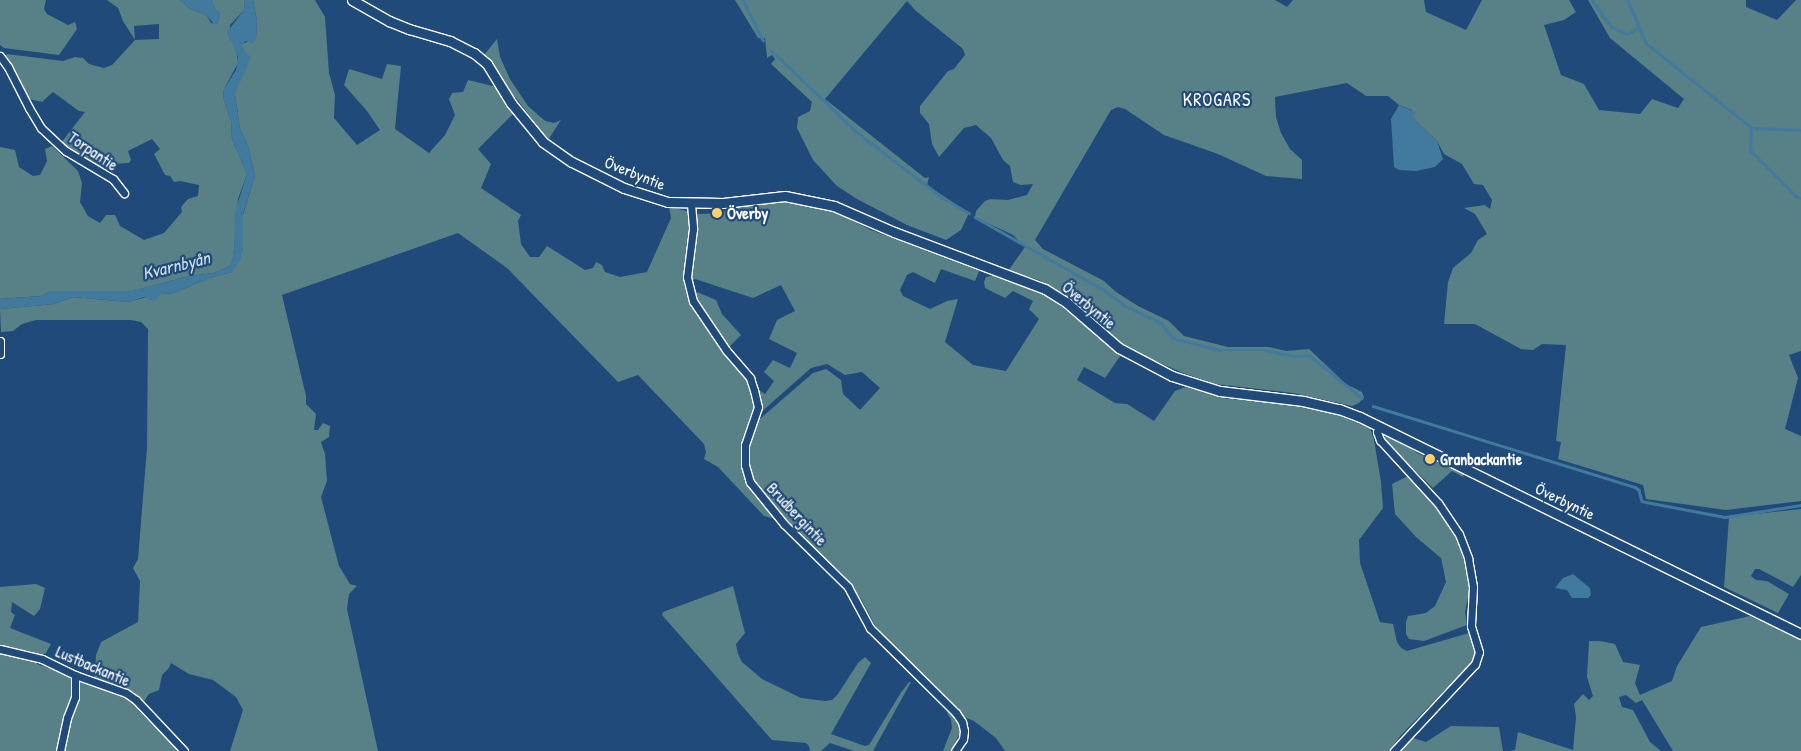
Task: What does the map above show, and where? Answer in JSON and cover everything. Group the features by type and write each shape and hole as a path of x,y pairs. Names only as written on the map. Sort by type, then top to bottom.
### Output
{"street":[{"name":"Överbyntie","path":"352,0 389,21 409,29 450,40 474,53 487,64 511,103 534,133 572,162 641,195 668,202 691,204 785,196 834,206 894,232 1045,289 1066,302 1119,348 1172,376 1220,391 1303,401 1339,409 1379,426 1801,634"},
{"name":"Torpantie","path":"0,56 8,67 28,108 41,128 66,151 113,180 124,192"},
{"name":"Brudbergintie","path":"691,204 693,229 687,277 693,301 726,350 750,378 758,407 745,445 745,465 750,482 784,524 848,587 870,628 956,713 962,722 964,731 963,739 955,751"},
{"path":"0,341 0,354"},
{"path":"1379,426 1377,432 1380,440 1438,503 1459,534 1468,558 1473,587 1470,614 1471,626 1479,652 1475,664 1394,751"},
{"name":"Lustbackantie","path":"0,649 42,659 75,675 126,693 136,700 184,751"},
{"path":"60,751 67,718 75,697 75,675"}],"green space":[{"path":"0,0 46,0 44,9 47,14 68,25 75,22 77,29 59,55 4,48 0,45"},
{"path":"107,0 180,0 189,8 207,16 211,23 217,24 220,14 213,6 213,0 245,0 244,10 230,25 229,37 236,49 238,63 224,89 223,97 231,121 232,139 247,174 238,199 233,261 230,266 214,273 189,276 133,291 51,291 41,296 0,299 0,147 15,150 19,167 33,176 40,175 47,161 45,149 52,146 78,171 82,183 80,202 88,216 100,223 106,215 115,215 120,226 144,240 164,233 182,212 181,207 188,199 198,196 199,185 180,181 174,182 170,176 165,175 154,154 160,149 152,139 128,151 131,160 129,163 111,164 106,173 76,155 61,143 85,112 79,111 53,92 42,102 29,99 6,56 7,54 63,61 75,57 83,58 89,64 104,68 112,65 135,40 123,21 118,8","holes":["159,24 159,39 135,40 134,26"]},
{"path":"253,0 315,0 325,17 329,73 335,95 334,118 357,145 380,130 367,111 344,85 349,69 382,79 387,64 401,66 395,129 429,153 445,135 455,115 449,99 452,93 463,92 468,80 497,87 513,114 478,149 491,164 481,188 521,215 518,221 521,244 530,257 539,257 547,246 585,270 593,268 596,262 602,265 605,272 620,277 647,272 671,218 669,207 700,214 721,213 730,208 776,202 801,203 837,213 871,230 979,271 975,281 941,269 935,283 913,272 907,275 900,290 903,296 930,309 947,301 958,299 945,342 973,365 1006,371 1039,319 1029,309 1033,301 1013,291 1005,298 985,288 984,282 986,277 995,275 1028,287 1052,299 1121,355 1105,378 1084,367 1077,380 1115,403 1127,404 1154,421 1175,391 1186,387 1222,398 1294,405 1330,412 1370,428 1374,440 1381,482 1383,508 1359,540 1360,563 1380,622 1393,624 1397,642 1401,648 1407,651 1469,633 1475,653 1473,661 1401,735 1389,751 1005,751 996,738 974,721 964,717 877,629 861,599 843,575 787,522 764,516 718,467 704,459 706,452 704,444 638,375 618,382 507,268 458,233 282,295 306,396 306,404 316,414 314,430 318,430 323,423 330,426 329,437 321,442 325,454 327,481 321,497 339,566 350,584 357,586 349,594 347,609 378,751 230,751 243,710 236,697 213,680 189,674 171,663 162,675 159,690 149,694 138,710 179,751 0,751 0,587 36,584 45,588 40,609 34,616 12,602 11,612 15,615 10,628 51,644 46,653 39,656 37,664 94,684 96,655 101,642 138,622 140,581 133,568 138,559 147,448 148,329 141,322 131,320 36,320 22,324 13,331 1,332 0,309 54,304 73,297 128,302 162,293 172,294 209,278 232,272 243,249 243,215 255,175 248,146 240,129 235,94 244,51 241,44 256,39 257,21","holes":["695,279 753,298 781,285 795,311 777,320 769,339 797,353 790,368 773,360 764,372 774,381 765,394 756,388 761,408 760,413 811,368 827,364 845,375 862,372 880,388 860,410 843,394 841,380 826,369 813,373 754,424 748,423 754,407 747,378 724,352 741,335 722,314 716,300 685,287"]},
{"path":"735,0 1275,0 1287,7 1293,0 1424,0 1426,12 1466,30 1482,0 1569,0 1576,12 1564,20 1544,25 1561,75 1584,84 1599,110 1640,114 1652,99 1678,108 1684,99 1610,38 1588,0 1746,0 1746,7 1777,20 1796,0 1801,0 1801,351 1789,355 1798,378 1785,429 1801,436 1801,501 1726,510 1646,499 1643,485 1558,459 1561,442 1556,441 1566,345 1542,344 1533,350 1521,349 1475,324 1444,324 1448,282 1453,268 1471,253 1478,240 1487,234 1475,214 1464,208 1485,205 1490,209 1492,200 1483,185 1474,184 1462,164 1444,154 1437,141 1414,119 1412,110 1399,105 1388,96 1366,96 1347,83 1275,97 1276,117 1281,133 1290,149 1302,160 1302,179 1266,176 1218,154 1164,135 1125,109 1118,107 1111,110 1035,240 1043,249 1104,281 1116,292 1138,306 1169,321 1184,336 1228,347 1269,347 1287,351 1309,349 1346,384 1362,392 1364,397 1359,403 1352,406 1293,393 1215,384 1183,373 1124,347 1064,294 1039,280 1008,271 1025,247 1013,235 975,217 976,211 985,201 990,199 1008,200 1027,195 1033,184 1021,185 1013,182 1010,166 1003,160 991,138 976,125 964,128 939,157 932,144 929,124 920,113 920,106 948,71 954,69 965,55 963,49 916,11 907,1 825,99 925,178 929,177 927,185 969,213 961,230 946,240 907,225 857,199 837,186 813,160 797,128 798,117 810,111 812,102 771,64 775,59 772,55 767,58 765,37 764,39 758,38"},
{"path":"497,39 500,57 510,79 528,106 545,121 554,123 561,120 548,140 516,98 511,95 495,67 484,55"},
{"path":"1388,435 1406,444 1417,453 1464,474 1463,477 1452,471 1433,488 1385,441 1385,436"},
{"path":"1408,476 1434,505 1455,534 1464,558 1470,588 1465,612 1467,625 1424,641 1409,639 1406,634 1408,616 1426,613 1435,606 1446,582 1441,558 1416,537 1395,514 1392,484"},
{"path":"1801,509 1801,575 1793,587 1759,569 1755,569 1751,576 1756,580 1767,581 1789,594 1778,613 1724,587 1729,517"},
{"path":"733,586 745,633 736,644 738,654 742,662 762,679 801,698 832,700 858,663 865,657 871,663 831,734 865,746 869,745 900,694 911,682 873,751 854,751 830,743 821,751 810,751 806,743 772,740 662,615 663,612"},
{"path":"1750,616 1801,640 1801,751 1673,751 1642,700 1636,703 1626,695 1619,697 1622,707 1633,710 1650,742 1661,751 1509,751 1515,750 1518,732 1573,750 1576,717 1574,704 1583,694 1589,700 1593,696 1587,677 1589,641 1615,644 1623,662 1640,665 1635,683 1640,695 1672,681 1677,666 1701,627"},
{"path":"949,711 961,726 952,751 943,751 952,728 951,719 947,713"},
{"path":"1451,726 1499,727 1503,751 1402,751 1413,738 1426,742"}],"water":[{"path":"180,0 213,0 213,6 220,14 217,24 215,25 207,16 189,8"},
{"path":"245,0 253,0 257,21 256,39 253,44 246,41 242,44 244,51 251,57 235,94 240,129 248,146 255,175 243,214 243,249 240,261 232,272 209,278 172,294 162,293 154,302 144,297 129,302 73,297 54,304 0,309 0,299 41,296 51,291 133,291 189,276 214,273 230,266 234,252 235,212 247,174 232,139 231,121 223,97 224,89 236,70 238,57 227,32 244,10"},
{"path":"1399,105 1415,112 1414,119 1437,141 1443,159 1435,167 1416,171 1399,170 1394,167 1391,119"},
{"path":"1573,574 1590,588 1591,595 1588,598 1572,598 1567,590 1555,588 1563,578"}],"waterway":[{"path":"743,0 763,40"},
{"path":"1592,0 1611,26 1627,34 1639,28"},
{"path":"1628,0 1646,43 1752,128 1801,130"},
{"path":"771,50 858,133 943,198 969,213"},
{"path":"1752,128 1750,150 1797,197 1801,198"},
{"path":"975,217 1106,291 1125,306 1161,323 1173,338 1220,350 1264,350 1295,356 1309,355 1362,398"},
{"path":"1373,406 1635,487 1639,490 1642,501 1646,502 1725,517 1801,505"}],"place":[{"name":"Överby","path":"717,213"},
{"name":"Granbackantie","path":"1430,459"}],"district":[{"name":"KROGARS","path":"1217,100"}],"water label":[{"name":"Kvarnbyån","path":"176,266"}]}
